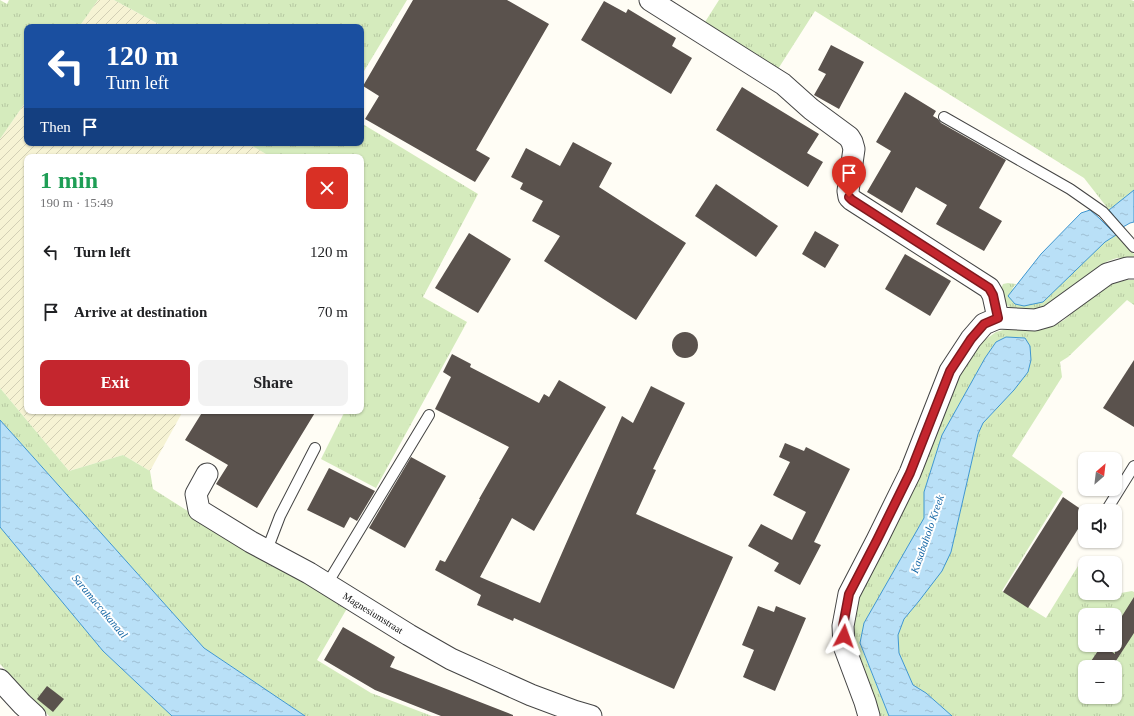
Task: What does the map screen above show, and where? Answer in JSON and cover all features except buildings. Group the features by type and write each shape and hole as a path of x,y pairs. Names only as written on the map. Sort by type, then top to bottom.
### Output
{"street":[{"path":"650,0 783,84 812,109 849,137 854,149 848,191 849,197 989,288 993,295 998,318"},
{"path":"869,716 866,702 844,646 843,626 849,594 910,473 950,371 971,339 984,324 998,318 1035,320 1049,316 1107,274 1127,268 1134,268"},
{"name":"Magnesiumstraat","path":"207,474 196,494 199,510 309,573 409,635 451,659 531,695 591,716"},
{"path":"0,680 35,716"}],"lane":[{"path":"944,117 1070,190 1104,212 1134,247"},
{"path":"327,584 429,414"},
{"path":"267,550 280,516 315,448"},
{"path":"1110,504 1134,466"}],"shaded area":[{"path":"98,0 114,0 158,24 81,24"},
{"path":"24,104 24,146 252,146 266,154 24,154 24,414 181,414 150,471 123,455 69,471 0,388 0,139"}],"green space":[{"path":"0,0 7,4 9,0 98,0 81,24 24,24 24,104 0,139"},
{"path":"114,0 407,0 364,71 364,24 158,24"},
{"path":"719,0 1134,1 1134,190 1109,210 1084,178 815,11 778,69 705,22"},
{"path":"364,125 478,194 423,297 467,322 376,488 321,459 344,414 364,414 364,154 266,154 252,146 364,146"},
{"path":"1116,235 1121,238 1134,254 1132,259 1117,258 1108,261 1099,266 1055,302 1035,312 1017,311 1010,308 1004,302 1000,291 1003,284 1016,284 1012,289"},
{"path":"1126,280 1134,280 1134,305 1127,300 1068,357 1060,362 1062,377 1012,456 1063,492 1002,591 1046,618 1078,566 1078,600 1122,600 1122,593 1134,592 1134,716 952,716 926,693 913,685 899,653 898,635 904,619 919,601 951,552 978,434 983,423 1014,390 1025,338 1006,337 996,342 985,358 942,435 924,492 924,518 864,623 860,644 889,716 877,716 851,648 857,598 964,363 979,344 996,332 1010,328 1037,328 1055,325 1064,320 1100,289"},
{"path":"0,388 69,471 123,455 150,471 153,489 257,555 349,605 317,660 371,693 432,716 305,716 204,648 0,420"},
{"path":"0,527 103,651 172,716 49,716 0,664"}],"water":[{"path":"1134,190 1134,222 1123,227 1109,210"},
{"path":"1090,210 1116,235 1105,242 1043,302 1024,306 1015,304 1008,296 1041,254 1081,213"},
{"name":"Kasabaholo Kreek","path":"1006,337 1025,338 1030,346 1031,360 1028,372 1014,390 983,423 978,434 951,552 942,571 904,619 898,635 899,653 913,685 926,693 952,716 889,716 860,643 864,623 924,518 924,492 942,435 985,358 996,342"},
{"name":"Saramaccakanaal","path":"0,420 204,648 305,716 172,716 103,651 0,527"}],"route":[{"path":"844,636 843,626 849,594 910,473 950,371 971,339 984,324 998,318 992,291 989,288 849,197"}]}
